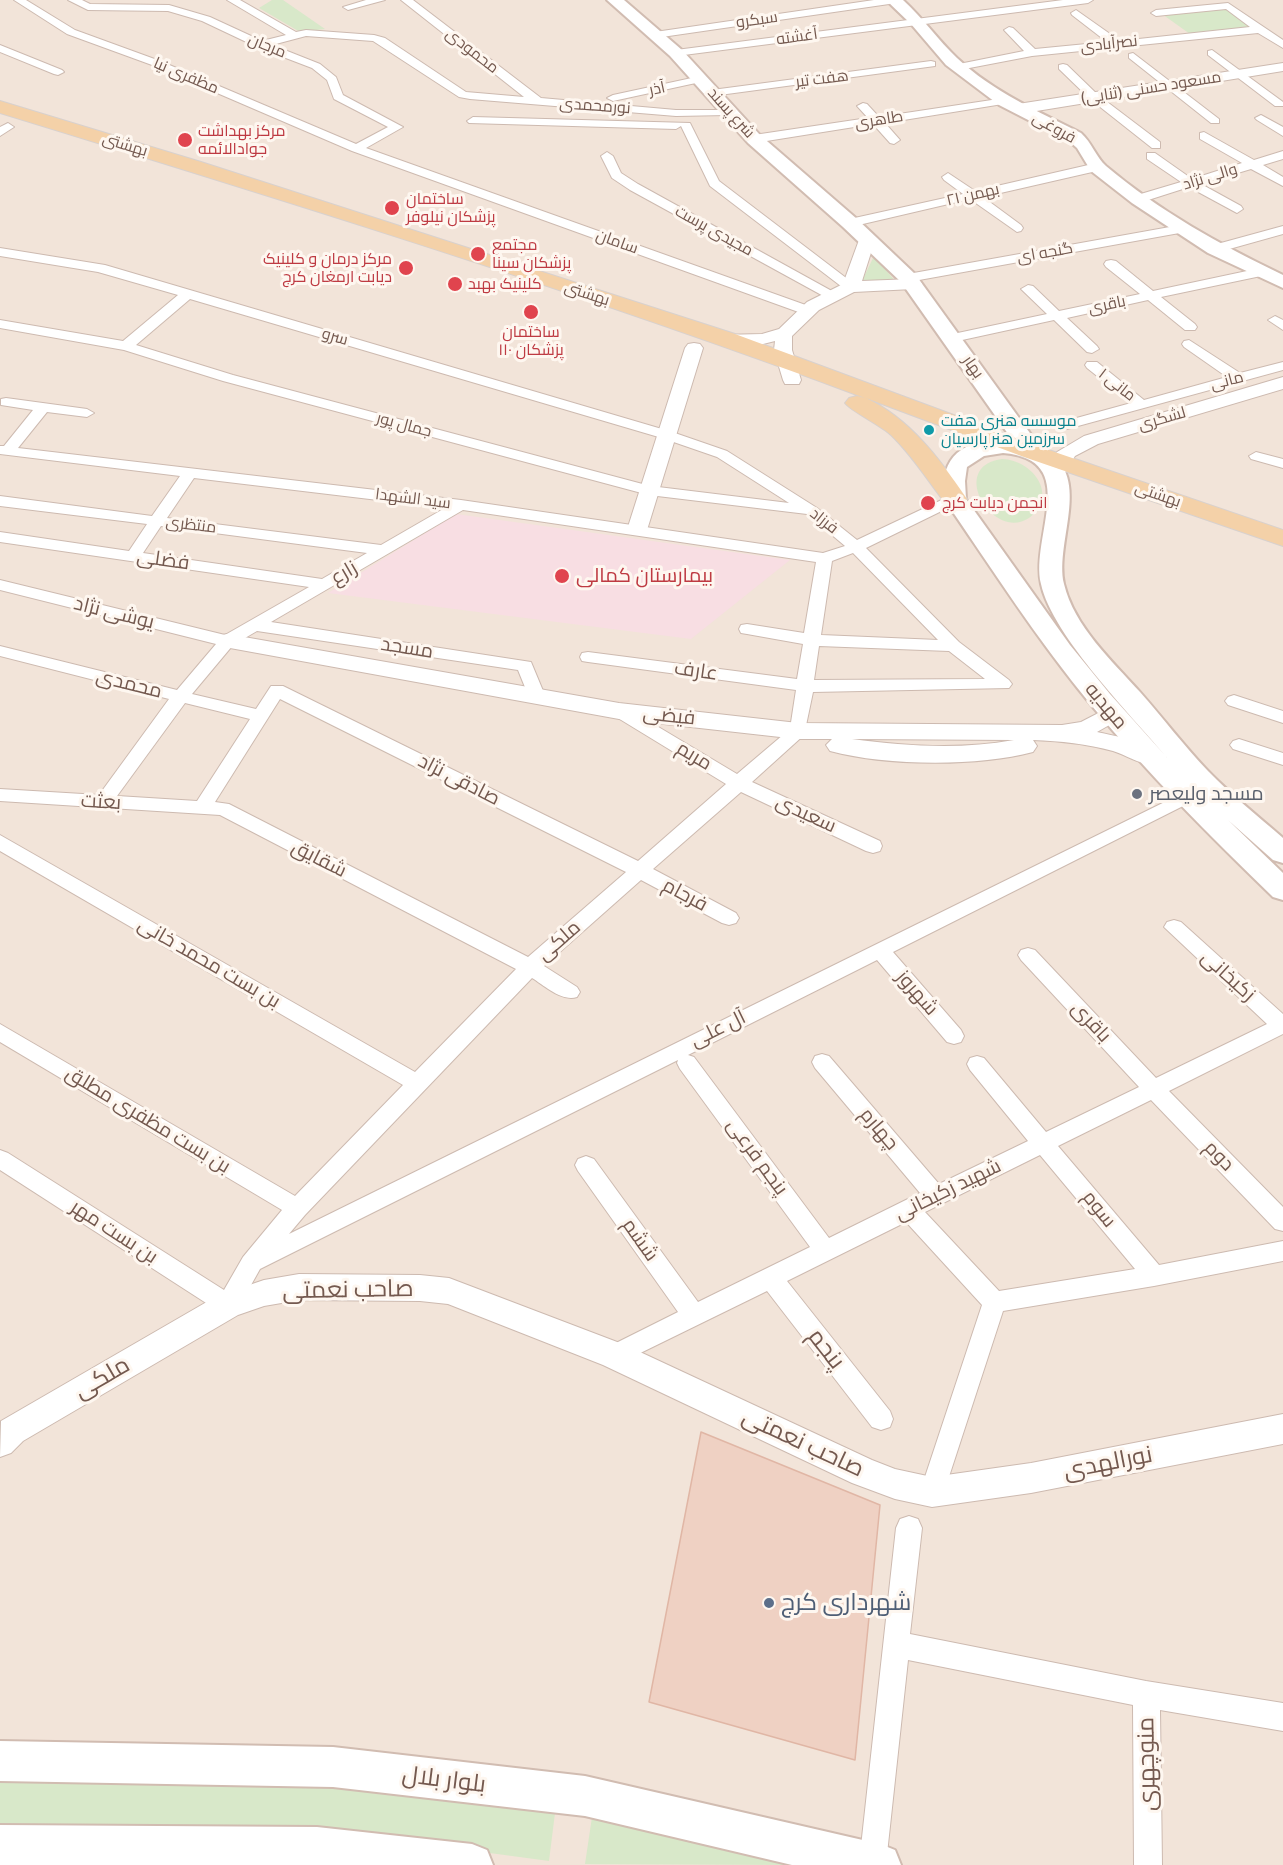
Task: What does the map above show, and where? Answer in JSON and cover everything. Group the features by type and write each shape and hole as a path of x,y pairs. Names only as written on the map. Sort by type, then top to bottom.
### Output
{"main road":[{"name":"شرع پسند","path":"615,0 676,53 701,79 731,120 850,223"},
{"name":"فروغی","path":"895,0 959,67 1012,105 1075,137 1084,145 1097,167 1138,199 1215,249 1283,282"},
{"path":"0,97 114,148"},
{"name":"بهشتى","path":"0,107 181,174 694,348 789,369 1032,452"},
{"path":"2,125 114,148"},
{"name":"بهشتى","path":"114,148 728,339 869,408 890,421 901,429 955,500"},
{"name":"بهار","path":"850,223 910,281 1032,452"},
{"path":"955,500 953,474 959,463 968,455 982,450 998,447 1032,452 1057,466"},
{"name":"مهدیه","path":"1057,466 1058,489 1051,575 1053,586 1065,612 1093,654 1208,786 1283,853"},
{"name":"بهشتی","path":"1057,466 1283,538"},
{"name":"مهدیه","path":"955,500 1057,646 1112,714 1187,797 1283,890"},
{"name":"بلوار بلال","path":"0,1761 333,1767 585,1796 876,1864"},
{"path":"0,1846 317,1848 472,1865"}],"street":[{"name":"مظفری نیا","path":"19,0 71,32 156,63 356,148"},
{"name":"مرجان","path":"73,0 88,8 170,8 206,19 261,45 316,66 332,79 338,97 397,127 356,148"},
{"path":"232,0 295,36"},
{"path":"344,4 380,0"},
{"name":"محمودی","path":"406,0 538,102"},
{"name":"سبکرو","path":"654,35 895,0"},
{"name":"آغشته","path":"676,53 1088,0"},
{"path":"344,4 358,16"},
{"path":"1189,36 1156,13 1228,6 1283,45"},
{"path":"1076,14 1116,43"},
{"name":"نصرآبادی","path":"959,67 1032,53 1260,29"},
{"path":"1008,30 1032,53"},
{"name":"نورمحمدی","path":"295,36 306,33 381,40 464,95 676,113 731,120"},
{"path":"261,45 295,36"},
{"path":"0,48 58,72"},
{"path":"1212,53 1279,104"},
{"path":"1133,56 1215,121"},
{"name":"هفت تیر","path":"712,93 931,64"},
{"path":"1063,67 1190,183 1237,209"},
{"name":"مسعود حسنی (ثنایی)","path":"1012,105 1094,97 1283,67"},
{"name":"آذر","path":"612,98 701,79"},
{"name":"طاهری","path":"754,139 876,120 1012,105"},
{"path":"863,106 894,140"},
{"path":"1261,118 1283,132"},
{"path":"473,121 691,125 714,183 851,287"},
{"path":"1204,136 1283,182"},
{"name":"سامان","path":"356,148 809,311"},
{"name":"والی نژاد","path":"1138,199 1283,154"},
{"name":"مجیدی پرست","path":"608,156 616,176 634,188 832,295"},
{"name":"۲۱ بهمن","path":"850,223 1097,167"},
{"path":"948,177 1017,228"},
{"name":"گنجه ای","path":"910,281 1181,229"},
{"path":"1215,249 1283,230"},
{"path":"851,287 867,240"},
{"name":"سرو","path":"0,252 100,268 667,435"},
{"path":"1111,264 1190,327"},
{"name":"باقری","path":"952,338 1261,272"},
{"path":"728,339 763,339 785,333 809,311 832,295 851,287 910,281"},
{"path":"1028,289 1092,349"},
{"path":"126,346 188,294"},
{"name":"جمال پور","path":"0,324 126,346 228,378 650,490 812,511"},
{"path":"785,333 783,342 789,369"},
{"path":"1190,344 1238,378"},
{"path":"637,530 694,348"},
{"name":"مانی ۱","path":"1092,365 1142,405"},
{"name":"مانی","path":"1067,425 1283,366"},
{"name":"لشگری","path":"1057,466 1076,446 1091,440 1283,383"},
{"path":"6,402 87,413"},
{"path":"4,451 43,407"},
{"name":"فرزاد","path":"667,435 722,454 812,511 856,547 953,646 1003,684 805,686"},
{"name":"سید الشهدا","path":"4,451 461,505 824,558"},
{"path":"1256,456 1283,464"},
{"path":"133,556 190,472"},
{"path":"798,731 824,558 856,547 955,500"},
{"name":"منتظری","path":"0,501 382,550"},
{"name":"زارع","path":"227,641 461,505"},
{"name":"فضلی","path":"0,537 325,584"},
{"name":"یوشی نژاد","path":"0,585 227,641"},
{"name":"مسجد","path":"255,625 525,666 537,698"},
{"path":"747,629 812,640 953,646"},
{"path":"103,802 180,697 227,641"},
{"name":"فیضی","path":"227,641 619,711 798,731 847,746 877,750 949,754 1017,748 1044,742 1062,734"},
{"name":"محمدی","path":"0,651 259,716"},
{"name":"عارف","path":"588,657 805,686"},
{"name":"صادقی نژاد","path":"259,716 277,690 641,871"},
{"path":"1234,701 1283,717"},
{"name":"مریم","path":"619,711 738,783"},
{"path":"1062,734 1087,728 1112,714"},
{"path":"202,808 259,716"},
{"name":"ملکی","path":"4,1431 217,1311 251,1264 297,1208 530,967 798,731"},
{"path":"1062,734 1103,741 1150,757"},
{"path":"1239,745 1283,759"},
{"name":"سعیدی","path":"738,783 873,846"},
{"name":"بعثت","path":"0,795 202,808"},
{"name":"آل علی","path":"251,1264 1187,797"},
{"name":"شقایق","path":"202,808 223,809 530,967 570,992"},
{"name":"بن بست محمد خانی","path":"0,842 417,1083"},
{"name":"فرجام","path":"641,871 729,918"},
{"name":"زکیخانی","path":"1174,927 1283,1026"},
{"name":"شهروز","path":"880,950 954,1036"},
{"name":"باقری","path":"1028,955 1154,1089"},
{"name":"شهید زکیخانی","path":"614,1356 1283,1026"},
{"name":"بن بست مظفری مطلق","path":"0,1032 297,1208"},
{"name":"چهارم","path":"822,1062 936,1196"},
{"name":"پنجم فرعی","path":"687,1063 826,1251"},
{"path":"977,1064 1045,1143"},
{"name":"دوم","path":"1154,1089 1283,1222"},
{"name":"سوم","path":"1045,1143 1154,1276"},
{"name":"بن بست مهر","path":"0,1159 217,1311"},
{"name":"ششم","path":"586,1165 694,1316"},
{"path":"909,1210 994,1302"},
{"path":"994,1302 1154,1276 1283,1251"},
{"name":"پنجم","path":"771,1278 881,1419"},
{"name":"صاحب نعمتی","path":"217,1311 264,1293 299,1287 420,1288 448,1291 614,1356 862,1472 895,1484 932,1492"},
{"path":"932,1492 994,1302"},
{"name":"نورالهدی","path":"932,1492 1031,1478 1283,1429"},
{"path":"876,1864 909,1527"},
{"path":"897,1645 1146,1694"},
{"name":"منوچهری","path":"1148,1865 1146,1694 1283,1717"}],"shaded area":[{"path":"0,0 1283,0 1283,1865 0,1865"},
{"name":"بیمارستان کمالی","path":"456,514 790,560 691,639 328,593"}],"green space":[{"path":"272,0 283,0 325,29 300,32 259,8"},
{"path":"1225,8 1253,28 1190,34 1162,14"},
{"path":"874,256 896,282 860,285"},
{"path":"1002,459 1024,466 1039,481 1042,490 1042,500 1038,509 1029,518 1015,523 1002,520 990,512 981,500 977,487 978,475 986,465"},
{"path":"0,1780 334,1785 555,1813 549,1861 319,1830 0,1826"},
{"path":"592,1817 794,1865 585,1864"}],"building":[{"name":"شهرداری کرج","path":"701,1432 880,1505 855,1760 649,1702"}],"place":[{"name":"مرکز بهداشت جوادالائمه","path":"185,140"},
{"name":"ساختمان پزشکان نیلوفر","path":"392,208"},
{"name":"مجتمع پزشکان سینا","path":"478,254"},
{"name":"مرکز درمان و کلینیک دیابت ارمغان کرج","path":"406,268"},
{"name":"کلینیک بهبد","path":"455,284"},
{"name":"ساختمان پزشکان ۱۱۰","path":"531,312"},
{"name":"موسسه هنری هفت سرزمین هنر پارسیان","path":"929,430"},
{"name":"انجمن دیابت کرج","path":"928,503"},
{"name":"بیمارستان کمالی","path":"562,576"},
{"name":"مسجد ولیعصر","path":"1137,794"},
{"name":"شهرداری کرج","path":"769,1603"}]}
